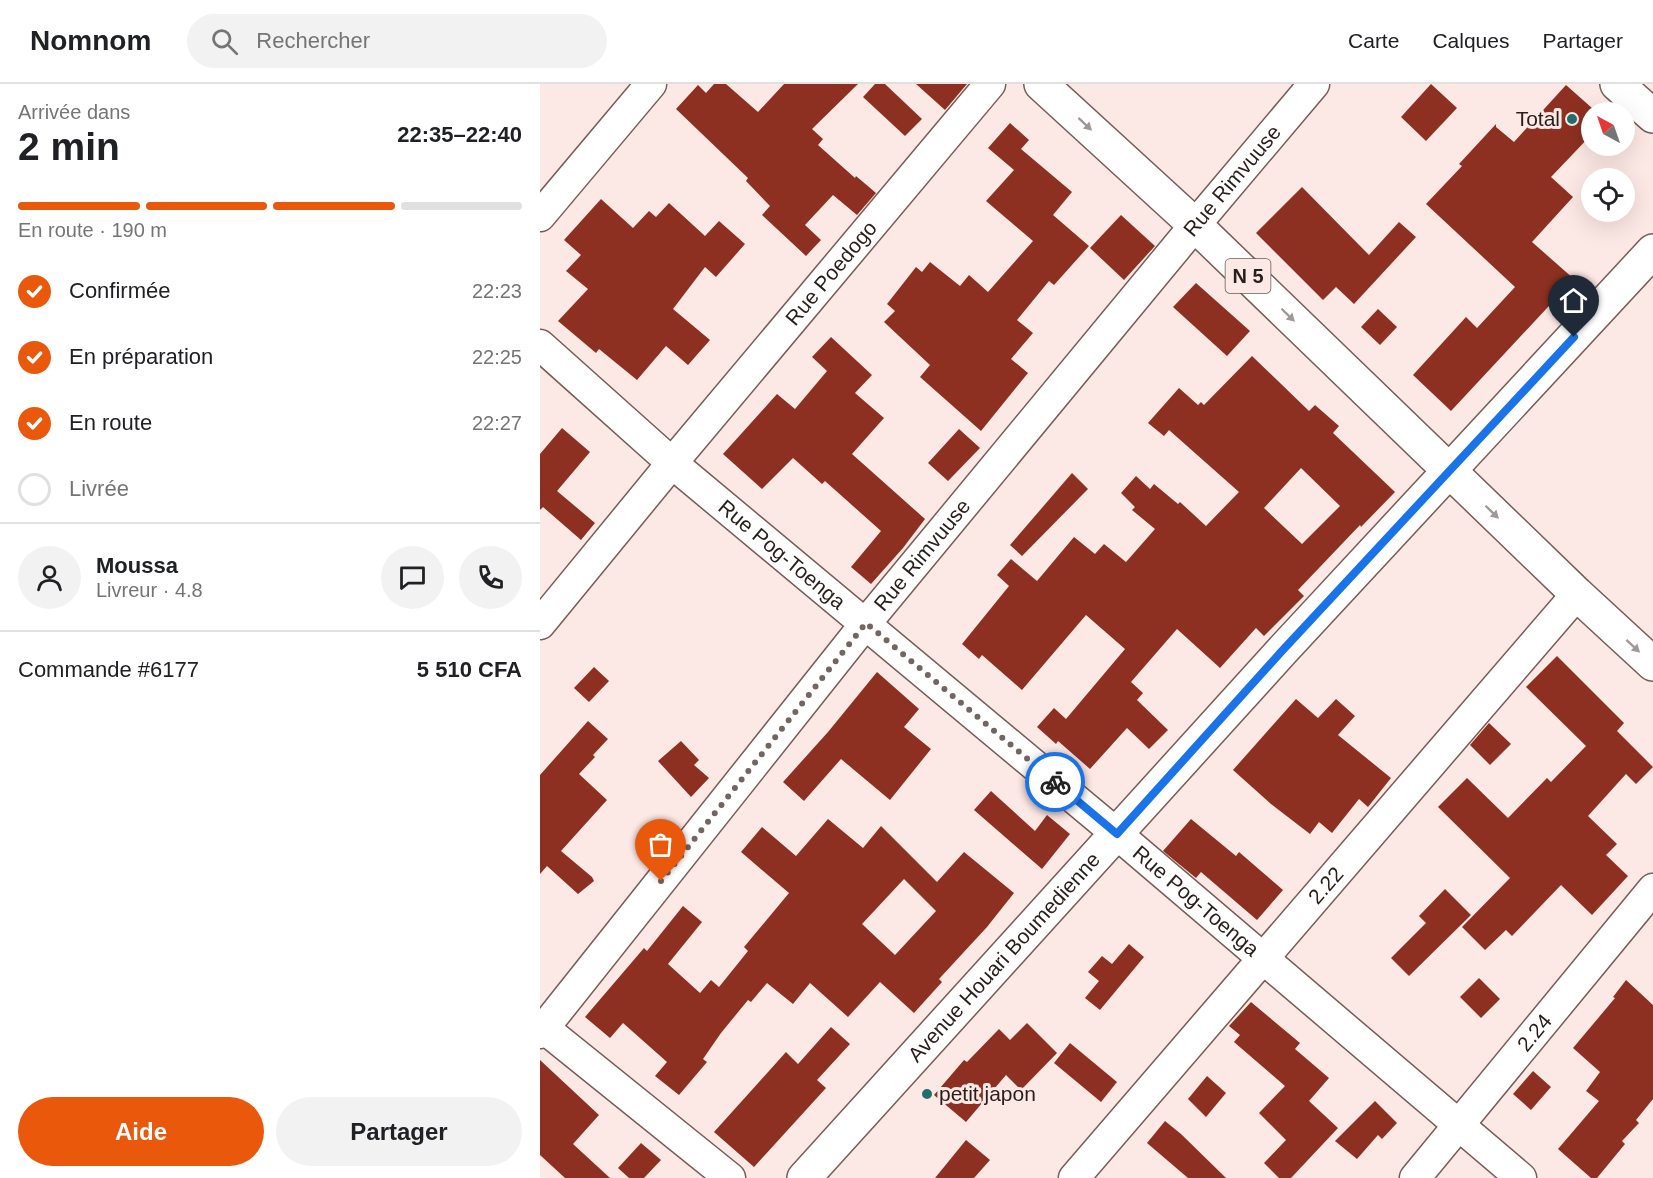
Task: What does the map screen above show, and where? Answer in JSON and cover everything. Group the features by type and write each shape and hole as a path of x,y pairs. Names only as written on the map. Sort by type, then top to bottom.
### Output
{"main road":[{"name":"N 5","path":"1041,84 1195,225 1577,594 1653,664"},
{"path":"1617,84 1653,116"},
{"name":"Avenue Houari Boumedienne","path":"804,1178 1281,652 1653,252"}],"street":[{"name":"Rue Poedogo","path":"540,624 990,84"},
{"name":"Rue Rimvuuse","path":"541,1029 866,623 1314,84"},
{"path":"540,216 648,85"},
{"name":"Rue Pog-Toenga","path":"540,345 672,463 1117,834 1521,1178"},
{"name":"2.22","path":"1074,1178 1577,594"},
{"name":"2.24","path":"1415,1178 1653,889"},
{"path":"541,1029 730,1178"}],"building":[{"path":"714,84 726,84 758,112 784,84 858,84 812,129 823,139 818,145 855,178 856,176 876,193 857,215 833,195 805,225 821,240 806,256 762,215 770,206 746,181 748,178 676,109 698,85 706,93"},
{"path":"875,84 885,84 922,119 905,136 863,97"},
{"path":"916,84 967,84 945,110"},
{"path":"1431,84 1457,108 1426,141 1401,117"},
{"path":"1566,85 1585,102 1581,102 1581,146 1551,177 1573,197 1532,242 1574,279 1451,411 1413,375 1466,317 1477,328 1515,287 1426,204 1462,166 1459,164 1496,124 1496,127 1514,142"},
{"path":"1010,123 1029,140 1021,149 1072,192 1053,215 1089,246 1054,285 1049,281 1017,320 1033,333 1011,359 1028,373 981,431 920,377 930,365 884,322 895,311 887,304 916,267 922,272 930,262 960,286 969,275 988,292 1033,241 986,201 1014,170 988,148"},
{"path":"1302,187 1369,255 1399,222 1416,237 1354,304 1336,287 1323,300 1256,233"},
{"path":"601,199 633,228 649,211 656,217 669,203 705,236 719,221 745,244 716,277 705,267 673,309 710,340 688,365 666,346 637,380 599,349 596,353 558,321 588,289 566,271 581,255 564,240"},
{"path":"1121,215 1155,246 1124,280 1090,248"},
{"path":"1196,283 1250,331 1227,356 1173,307"},
{"path":"1378,309 1397,327 1380,345 1361,327"},
{"path":"831,337 872,375 855,393 884,418 852,454 925,519 871,584 851,567 881,531 825,481 822,484 793,458 762,489 723,454 777,394 795,409 827,371 812,357"},
{"path":"1252,356 1309,411 1315,405 1339,426 1333,433 1395,492 1298,590 1304,596 1264,636 1256,628 1220,668 1177,629 1131,682 1143,693 1137,700 1168,730 1149,749 1127,728 1090,769 1058,741 1056,744 1037,727 1054,708 1066,719 1125,649 1086,615 1022,690 982,655 979,659 962,644 1009,586 997,575 1011,559 1037,581 1074,537 1095,554 1104,544 1126,562 1155,529 1132,510 1135,507 1121,493 1136,476 1150,489 1154,484 1178,504 1180,502 1206,526 1239,492 1169,430 1164,436 1148,423 1179,388 1198,405 1201,402 1204,405","holes":["1301,468 1340,506 1302,544 1264,508"]},
{"path":"562,428 590,452 557,491 595,523 581,540 543,507 540,510 540,454"},
{"path":"959,429 980,448 948,481 928,463"},
{"path":"1072,473 1088,489 1022,556 1010,545"},
{"path":"1557,656 1624,723 1617,731 1653,767 1636,784 1626,774 1588,816 1617,844 1606,855 1628,876 1592,915 1561,885 1512,936 1506,930 1485,950 1462,927 1510,878 1438,807 1467,778 1508,818 1547,778 1551,782 1586,746 1526,687"},
{"path":"594,667 609,681 589,702 574,688"},
{"path":"877,672 919,709 904,727 931,749 890,800 841,759 804,801 783,782"},
{"path":"1296,699 1318,718 1336,699 1355,716 1338,735 1391,778 1368,807 1359,799 1332,833 1319,822 1310,834 1271,804 1233,770"},
{"path":"588,721 608,739 579,774 607,800 561,851 594,881 578,894 547,866 540,874 540,775"},
{"path":"1489,723 1511,744 1490,765 1470,745"},
{"path":"681,741 699,760 694,765 709,778 691,797 658,761"},
{"path":"991,791 1035,831 1047,815 1070,834 1042,869 974,810"},
{"path":"828,819 863,848 881,826 937,882 964,852 1014,893 987,927 939,979 942,982 914,1013 880,982 848,1017 810,983 793,1004 767,983 751,1002 748,1000 721,1033 703,1059 707,1062 679,1095 655,1076 667,1062 623,1023 610,1038 585,1017 644,948 647,951 683,906 702,922 668,964 700,993 711,980 719,987 748,951 744,947 789,893 741,852 762,827 796,856","holes":["904,879 936,911 895,955 862,924"]},
{"path":"1191,819 1236,856 1239,852 1283,890 1257,920 1201,872 1196,878 1163,851"},
{"path":"1445,889 1471,915 1409,976 1391,958 1426,923 1419,916"},
{"path":"1129,944 1144,957 1100,1010 1085,998 1099,981 1088,972 1102,956 1112,964"},
{"path":"1479,978 1500,999 1481,1018 1460,997"},
{"path":"1626,980 1653,1005 1653,1099 1636,1120 1639,1123 1622,1141 1625,1144 1597,1178 1591,1178 1558,1149 1599,1101 1586,1091 1600,1072 1573,1048 1615,998 1613,997"},
{"path":"1251,1002 1300,1043 1295,1049 1329,1078 1309,1101 1338,1128 1291,1178 1279,1178 1264,1163 1286,1140 1259,1113 1285,1086 1234,1042 1240,1035 1229,1026"},
{"path":"1027,1023 1057,1053 1021,1090 1006,1075 966,1122 934,1095 964,1060 967,1062 999,1029 1010,1040"},
{"path":"831,1027 850,1044 817,1080 826,1088 754,1167 714,1132 786,1052 798,1064"},
{"path":"1070,1043 1117,1082 1101,1102 1054,1063"},
{"path":"540,1060 599,1115 573,1144 610,1178 565,1178 540,1155"},
{"path":"1533,1071 1551,1087 1531,1110 1513,1094"},
{"path":"1207,1076 1226,1093 1206,1117 1188,1099"},
{"path":"1375,1101 1397,1123 1382,1139 1378,1135 1357,1159 1335,1141"},
{"path":"1165,1121 1226,1178 1188,1178 1147,1143"},
{"path":"966,1140 990,1160 974,1178 935,1178"},
{"path":"641,1143 661,1160 644,1178 629,1178 618,1168"}],"way so far":[{"path":"661,881 866,623 1055,782"}],"place":[{"name":"Total","path":"1572,119"},
{"name":"petit japon","path":"927,1094"}],"route":[{"path":"1055,782 1117,834 1281,652 1574,337"}]}
